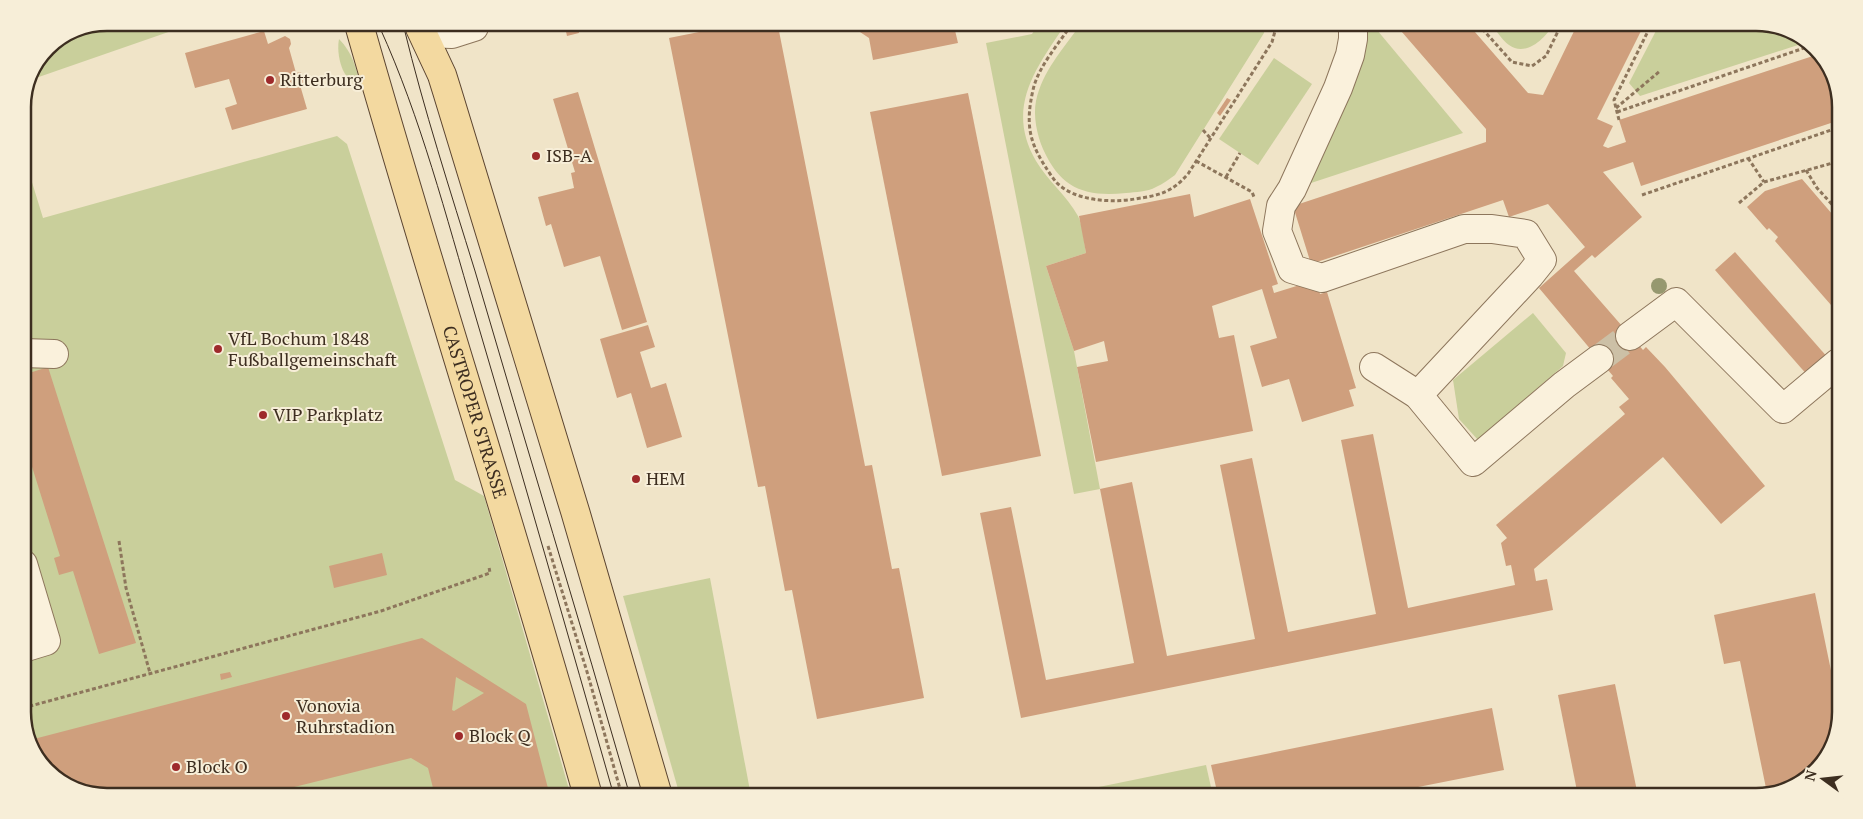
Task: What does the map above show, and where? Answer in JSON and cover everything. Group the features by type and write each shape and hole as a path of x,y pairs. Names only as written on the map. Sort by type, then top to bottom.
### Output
{"main road":[{"name":"CASTROPER STRASSE","path":"361,31 429,266 506,516 586,788"},
{"path":"418,31 442,75 450,100 575,511 656,788"}],"street":[{"path":"426,31 452,34 461,31"},
{"path":"1353,31 1350,55 1338,88 1292,189 1281,206 1277,231 1292,269 1322,278 1464,229 1492,229 1526,234 1542,260 1418,394"},
{"path":"1630,336 1676,302 1783,409 1832,367"},
{"path":"31,353 54,354"},
{"path":"1374,367 1418,394 1474,462 1564,385 1599,359"},
{"path":"31,591 46,641 31,646"}],"path":[{"path":"1067,31 1040,72 1033,88 1028,123 1031,142 1036,153 1057,183 1072,193 1091,199 1111,202 1156,196 1177,187 1188,174 1272,42 1276,31"},
{"path":"1484,31 1512,62 1532,66 1546,56 1558,31"},
{"path":"1619,120 1614,100 1648,31"},
{"path":"1616,110 1804,48"},
{"path":"1616,110 1660,71"},
{"path":"1204,130 1211,138"},
{"path":"1642,195 1832,130"},
{"path":"1226,178 1240,153"},
{"path":"1748,158 1764,182"},
{"path":"1196,161 1252,192 1264,221 1277,231"},
{"path":"1739,204 1764,182 1832,163"},
{"path":"1806,170 1817,188 1832,204"},
{"path":"119,541 126,588 150,673"},
{"path":"543,547 556,543"},
{"path":"548,546 588,675 620,788"},
{"path":"31,706 381,611 490,573"}],"green space":[{"path":"107,31 171,31 37,77 47,61 57,50 69,41 83,35"},
{"path":"1034,31 1061,31 1044,57 1028,89 1023,123 1027,142 1036,161 1078,216 1086,253 1046,266 1074,351 1100,489 1074,494 986,43 1032,34"},
{"path":"1076,31 1264,31 1175,175 1153,189 1138,192 1111,194 1076,188 1066,182 1050,163 1037,132 1035,119 1036,101 1043,80"},
{"path":"1361,31 1378,31 1463,133 1308,184"},
{"path":"1496,31 1548,31 1541,40 1522,49 1509,45"},
{"path":"1656,31 1756,31 1785,37 1799,45 1640,96 1629,83"},
{"path":"339,39 350,54 360,84 349,79 342,67 338,52"},
{"path":"1274,58 1312,84 1258,165 1219,139"},
{"name":"VfL Bochum 1848 Fußballgemeinschaft","path":"337,136 347,144 455,480 484,496 569,788 107,788 78,782 53,766 39,746 31,717 31,179 43,218"},
{"path":"1533,313 1566,353 1563,366 1478,440 1459,419 1453,380"},
{"path":"710,578 749,788 678,788 623,596"},
{"path":"1206,765 1211,788 1094,788"}],"building":[{"path":"264,31 268,44 285,36 290,39 291,44 289,48 296,73 301,72 304,83 300,85 307,109 232,130 225,108 237,104 229,79 195,88 185,53"},
{"path":"566,31 579,31 579,33 567,36"},
{"path":"704,31 779,31 865,466 872,465 892,569 899,568 924,698 817,719 792,590 785,591 765,486 758,487 669,38"},
{"path":"858,31 955,31 958,43 873,60 869,38"},
{"path":"1401,31 1474,31 1528,93 1543,95 1574,31 1641,31 1597,119 1613,126 1603,146 1608,148 1626,142 1619,120 1812,56 1824,73 1832,102 1832,123 1641,186 1633,162 1603,172 1642,217 1595,258 1592,255 1574,271 1643,350 1646,347 1665,367 1765,486 1721,524 1663,457 1534,569 1536,581 1547,579 1553,610 1021,718 980,513 1011,507 1046,680 1134,663 1100,489 1132,482 1167,656 1255,639 1220,465 1252,458 1288,632 1376,614 1341,440 1373,434 1408,608 1515,585 1511,565 1506,566 1501,543 1507,538 1496,525 1625,414 1619,407 1629,399 1611,378 1613,376 1539,288 1585,247 1548,204 1509,217 1503,200 1311,264 1293,206 1486,142 1486,129"},
{"path":"578,92 647,322 622,330 600,256 564,267 551,224 546,226 538,197 574,188 571,173 575,172 553,99"},
{"path":"968,93 1041,456 942,476 870,112"},
{"path":"1227,98 1231,100 1220,116 1217,113"},
{"path":"1802,179 1832,214 1832,306 1775,241 1778,237 1769,228 1767,230 1747,207 1765,191"},
{"path":"1190,194 1194,217 1250,199 1278,284 1272,286 1274,293 1316,280 1320,294 1327,292 1356,388 1349,390 1354,406 1302,422 1289,379 1262,387 1250,346 1277,338 1262,289 1212,306 1219,338 1234,335 1253,431 1096,462 1077,367 1108,361 1104,341 1074,351 1046,266 1086,253 1079,216"},
{"path":"1735,252 1829,359 1809,377 1715,270"},
{"path":"648,325 655,347 640,352 651,388 666,383 682,437 647,448 631,393 617,398 600,339"},
{"path":"48,367 136,643 99,654 73,571 59,575 54,558 60,556 31,464 31,372"},
{"path":"382,553 387,575 334,588 329,566"},
{"path":"1815,593 1832,675 1830,727 1826,741 1819,754 1798,754 1798,775 1790,780 1766,787 1740,661 1724,664 1714,615"},
{"name":"Vonovia Ruhrstadion","path":"422,638 526,704 548,788 433,788 428,768 411,758 290,788 107,788 92,786 69,778 53,766 36,738","holes":["456,677 484,693 454,711 452,710"]},
{"path":"230,672 232,677 221,680 220,674"},
{"path":"1615,684 1636,788 1576,788 1558,695"},
{"path":"1492,708 1504,770 1413,788 1216,788 1211,765"}],"tunnel":[{"path":"1599,359 1630,336"}],"tram line":[{"path":"381,31 408,97 443,203 612,788"},
{"path":"405,31 429,120 628,788"}],"place":[{"name":"Ritterburg","path":"270,80"},
{"name":"ISB-A","path":"536,156"},
{"name":"VfL Bochum 1848 Fußballgemeinschaft","path":"218,349"},
{"name":"VIP Parkplatz","path":"263,415"},
{"name":"HEM","path":"636,479"},
{"name":"Vonovia Ruhrstadion","path":"286,716"},
{"name":"Block Q","path":"459,736"},
{"name":"Block O","path":"176,767"}]}
